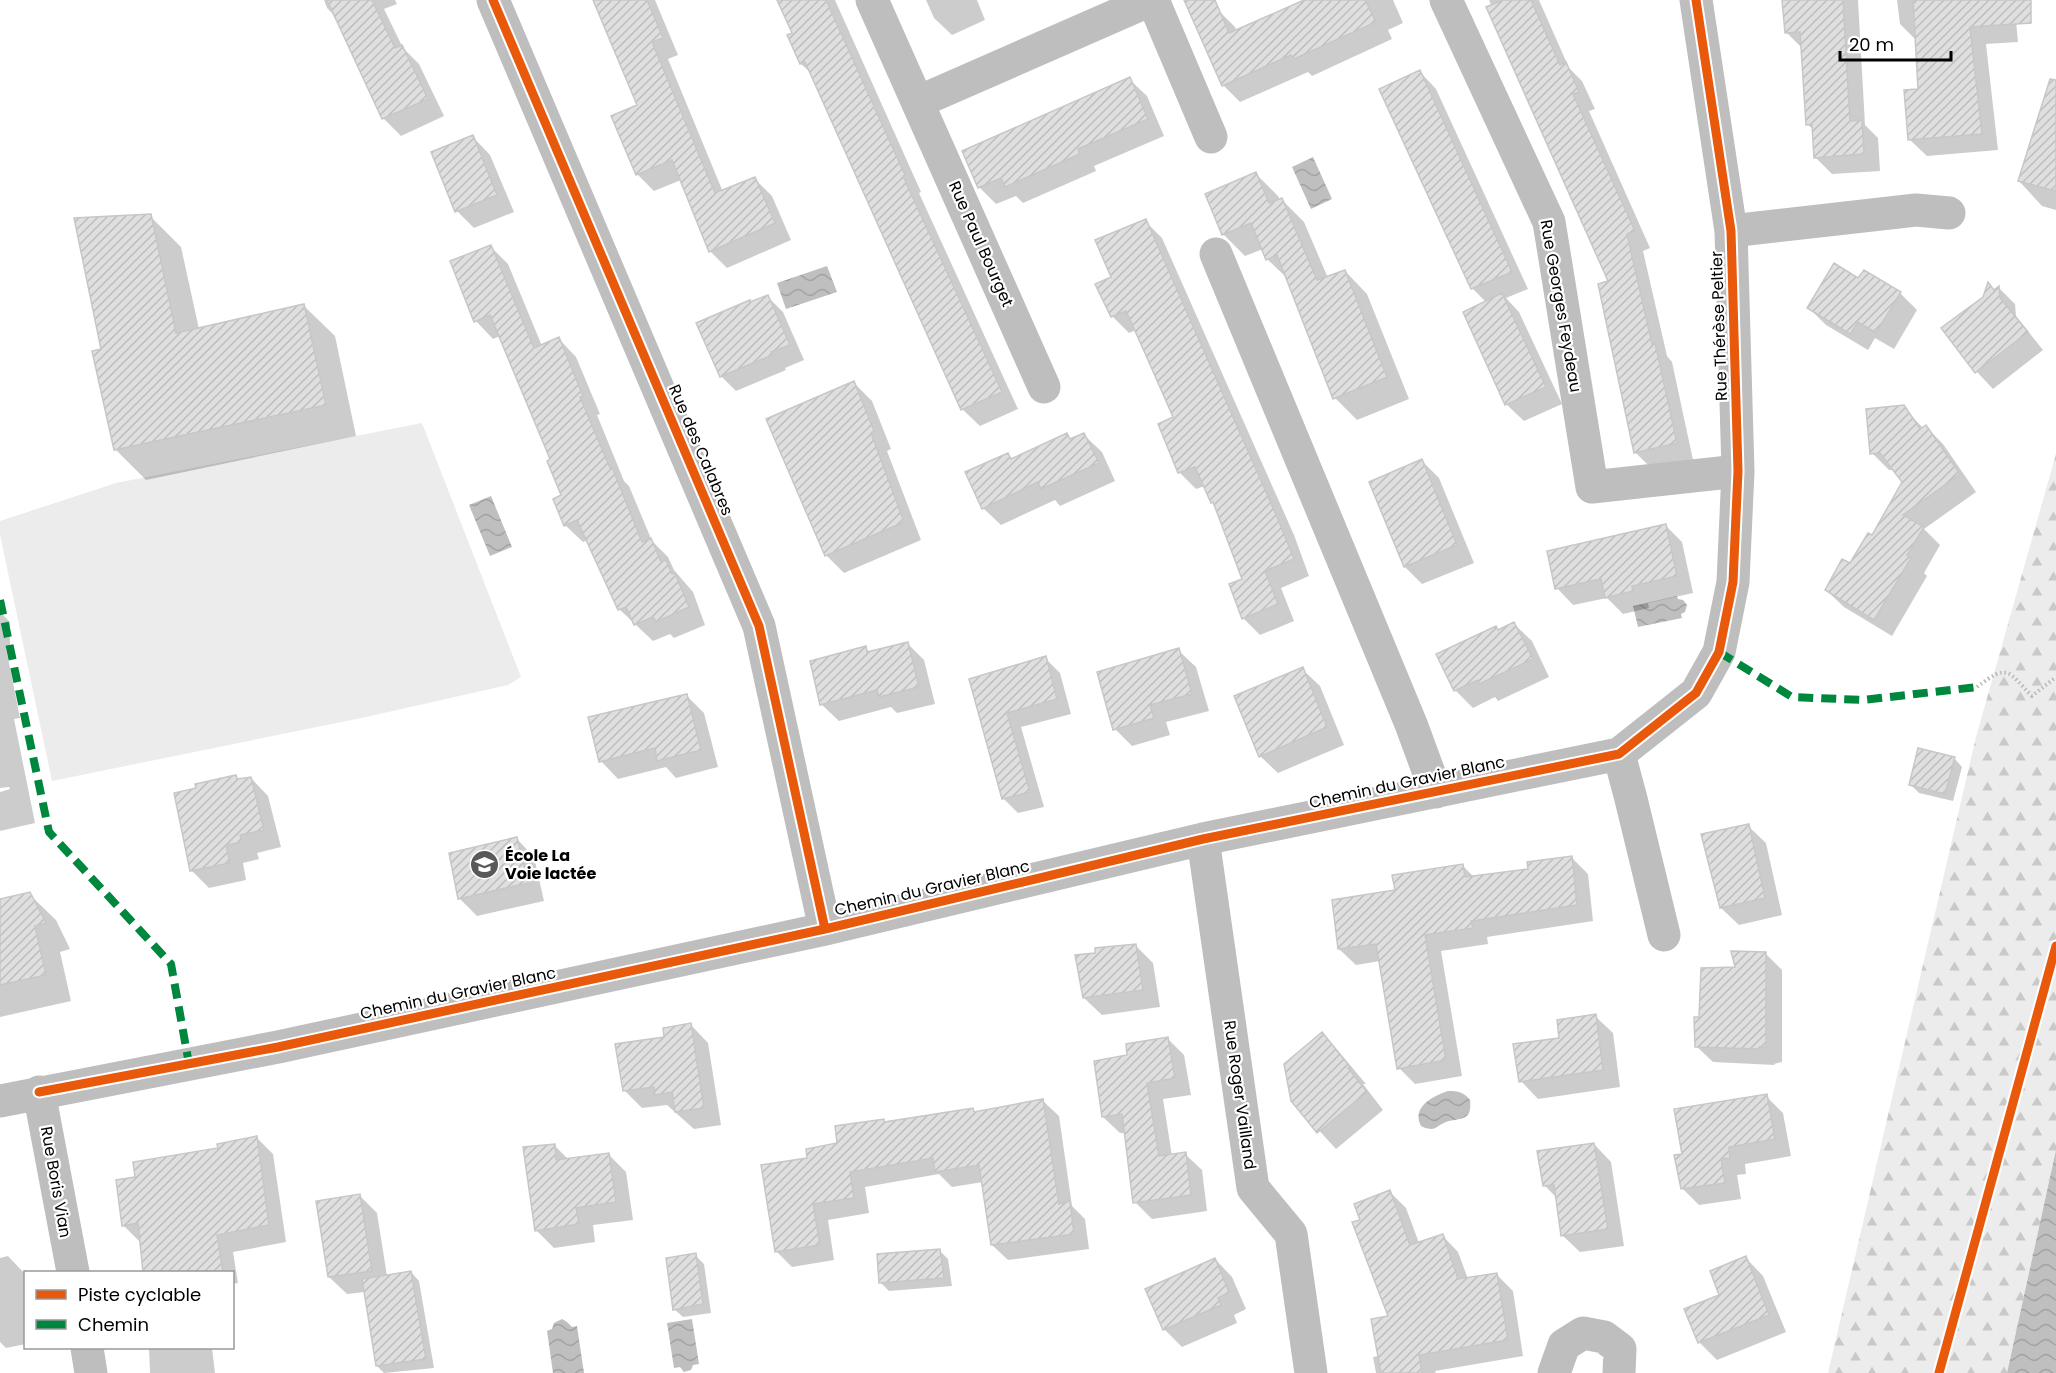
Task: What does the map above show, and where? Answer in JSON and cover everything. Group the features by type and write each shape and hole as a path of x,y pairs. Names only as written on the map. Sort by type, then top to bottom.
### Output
{"street":[{"name":"Rue des Calabres","path":"494,0 759,626 825,929"},
{"name":"Rue Paul Bourget","path":"872,0 1044,387"},
{"path":"918,102 1152,0 1211,137"},
{"name":"Rue Georges Feydeau","path":"1446,0 1549,222 1592,487 1738,471"},
{"name":"Rue Thérèse Peltier","path":"1696,0 1731,231 1738,471 1733,582 1719,652"},
{"name":"Rue Thérèse Peltier","path":"1731,231 1916,210 1949,213"},
{"name":"Chemin du Gravier Blanc","path":"1216,254 1411,724 1436,792"},
{"name":"Chemin du Gravier Blanc","path":"0,1101 278,1047 825,929 1203,839 1618,754 1696,693 1719,652"},
{"path":"1618,754 1664,935"},
{"name":"Rue Roger Vailland","path":"1203,839 1253,1188 1291,1234 1311,1373"},
{"name":"Rue Boris Vian","path":"39,1092 73,1271"},
{"path":"1554,1373 1564,1345 1583,1333 1604,1337 1620,1350 1618,1373"},
{"path":"87,1349 91,1373"}],"path":[{"path":"1977,687 1994,674 2007,672 2013,675 2032,696 2056,677"}],"green space":[{"path":"422,423 521,677 508,685 366,717 52,781 0,535 0,521 116,483"},
{"path":"2056,454 2056,1150 2007,1373 1828,1373 1976,737"}],"water":[{"path":"1313,157 1332,199 1311,209 1292,167"},
{"path":"827,266 837,292 786,309 777,283"},
{"path":"491,496 512,547 490,556 469,505"},
{"path":"1677,596 1687,605 1685,612 1681,614 1682,618 1638,627 1633,606"},
{"path":"1448,1091 1460,1092 1468,1097 1470,1111 1468,1114 1433,1129 1421,1126 1419,1113 1421,1108 1430,1099"},
{"path":"2056,1150 2056,1373 2007,1373"},
{"path":"562,1319 572,1327 577,1326 584,1373 553,1373 547,1331 552,1329 554,1323"},
{"path":"692,1319 699,1364 693,1365 691,1370 684,1372 680,1367 674,1368 667,1323"}],"building":[{"path":"327,0 372,0 395,48 402,45 428,99 382,119"},
{"path":"593,0 647,0 663,38 652,42 715,193 755,177 775,223 709,252 672,160 636,175 611,116 637,105"},
{"path":"777,0 826,0 905,175 903,176 1002,392 961,410 805,62 800,64 787,35 792,33"},
{"path":"1184,0 1215,0 1229,33 1304,0 1365,0 1376,22 1294,59 1291,55 1222,86"},
{"path":"1503,0 1531,0 1560,65 1566,62 1579,92 1573,94 1635,231 1627,234 1652,344 1655,343 1677,443 1634,453 1598,284 1608,281 1486,7"},
{"path":"1782,0 1843,0 1850,121 1862,120 1864,154 1814,158 1812,125 1806,125 1800,32 1785,33"},
{"path":"1913,0 2031,0 2031,23 1970,27 1982,134 1908,140 1904,90 1918,89"},
{"path":"1420,70 1512,272 1471,289 1379,89"},
{"path":"1130,77 1148,119 1078,149 1080,154 1005,187 1001,178 978,188 962,151"},
{"path":"2050,79 2056,80 2056,191 2018,181"},
{"path":"473,135 497,195 455,212 431,152"},
{"path":"1256,172 1269,203 1282,198 1317,280 1345,270 1387,377 1333,399 1277,255 1266,260 1251,223 1222,235 1205,194"},
{"path":"151,214 176,333 304,304 326,405 114,450 92,351 101,349 74,218"},
{"path":"1146,219 1294,559 1265,571 1278,604 1242,619 1229,584 1242,579 1213,502 1211,503 1195,467 1178,473 1158,424 1173,417 1148,360 1126,311 1111,317 1095,284 1111,277 1095,240"},
{"path":"491,245 534,348 559,337 583,396 580,397 610,468 612,467 642,542 651,538 661,562 666,560 672,574 675,573 689,607 656,622 653,617 634,625 626,607 618,610 577,520 564,526 553,499 561,495 547,461 550,459 490,315 474,322 450,261"},
{"path":"1834,263 1858,278 1864,270 1901,292 1876,333 1858,322 1850,334 1807,308"},
{"path":"1988,282 1994,290 1999,286 2000,298 2028,332 1975,373 1941,328 1983,297"},
{"path":"1502,293 1546,387 1505,405 1463,312"},
{"path":"768,295 790,345 720,377 696,323 750,300 750,302"},
{"path":"854,381 874,431 871,433 904,522 825,556 766,419"},
{"path":"1904,405 1920,429 1926,425 1960,474 1903,515 1924,527 1907,555 1911,558 1874,620 1825,590 1842,559 1850,563 1868,533 1872,535 1902,482 1880,453 1870,454 1866,409"},
{"path":"1067,433 1070,439 1084,433 1099,463 1041,489 1038,482 982,509 965,472 1008,453 1011,459"},
{"path":"1422,459 1457,545 1404,567 1369,482"},
{"path":"1666,524 1677,576 1632,586 1633,591 1605,598 1601,579 1555,589 1547,551"},
{"path":"1514,622 1533,659 1479,684 1478,680 1454,691 1436,654 1496,626 1498,630"},
{"path":"908,642 919,687 879,697 877,690 820,705 810,661 866,646 867,652"},
{"path":"1179,648 1192,694 1150,705 1154,718 1113,730 1097,672"},
{"path":"1046,656 1057,699 1007,713 1030,792 1002,799 969,679"},
{"path":"1303,667 1327,727 1259,757 1234,696"},
{"path":"687,694 701,750 657,761 655,748 599,762 588,717"},
{"path":"1918,748 1955,757 1945,794 1909,785"},
{"path":"236,775 237,779 251,777 264,830 240,835 242,842 226,845 230,863 190,871 174,793 196,788 195,784"},
{"path":"1749,824 1765,898 1720,908 1701,834"},
{"path":"517,837 528,883 458,899 449,853"},
{"path":"1572,856 1577,905 1471,921 1473,928 1425,935 1446,1060 1397,1069 1376,944 1338,949 1332,900 1395,890 1392,875 1463,864 1465,877 1528,869 1527,862"},
{"path":"30,892 46,923 35,926 46,975 0,985 0,899"},
{"path":"1136,944 1143,990 1083,998 1075,955 1095,953 1095,948"},
{"path":"1731,951 1766,952 1766,1047 1759,1047 1759,1049 1695,1047 1694,1017 1699,1017 1701,968 1735,967"},
{"path":"1596,1014 1603,1070 1519,1082 1513,1044 1559,1038 1557,1020"},
{"path":"691,1023 704,1108 675,1112 672,1092 655,1095 654,1087 623,1091 615,1044 664,1037 663,1028"},
{"path":"1322,1032 1367,1092 1317,1133 1291,1101 1284,1064"},
{"path":"1168,1037 1175,1078 1147,1083 1159,1156 1186,1152 1191,1195 1133,1203 1122,1114 1102,1117 1094,1061 1127,1055 1126,1044"},
{"path":"1767,1094 1775,1139 1729,1147 1730,1158 1721,1159 1725,1183 1681,1189 1674,1155 1682,1154 1674,1109"},
{"path":"1043,1099 1059,1204 1070,1201 1074,1234 991,1245 979,1165 935,1172 933,1158 850,1172 854,1198 813,1204 820,1245 775,1252 761,1165 807,1158 806,1149 837,1143 835,1126 884,1119 884,1122 973,1108 974,1112"},
{"path":"257,1136 269,1225 217,1235 223,1271 143,1271 138,1223 122,1226 116,1180 135,1177 133,1162 218,1148 217,1144"},
{"path":"1594,1143 1608,1229 1561,1236 1554,1185 1543,1186 1537,1151"},
{"path":"555,1144 556,1160 609,1153 616,1202 576,1208 579,1224 535,1231 523,1147"},
{"path":"1390,1190 1410,1245 1443,1234 1458,1279 1497,1273 1508,1340 1419,1355 1422,1373 1381,1373 1371,1319 1388,1316 1352,1222 1360,1220 1354,1204"},
{"path":"360,1194 372,1271 328,1277 316,1201"},
{"path":"940,1249 944,1278 879,1283 877,1254"},
{"path":"696,1253 703,1304 673,1310 666,1258"},
{"path":"1746,1256 1769,1315 1698,1343 1684,1309 1719,1295 1710,1271"},
{"path":"1215,1258 1229,1292 1218,1298 1221,1305 1163,1330 1145,1289"},
{"path":"411,1271 426,1359 376,1366 362,1279"}],"marked path":[{"path":"0,600 49,832 171,964 189,1064"},
{"path":"1719,652 1792,697 1863,700 1977,687"}],"cycle path":[{"path":"493,0 759,626 825,929"},
{"path":"39,1092 278,1047 825,929 1203,839 1619,754 1696,693 1719,652 1733,582 1738,471 1731,231 1696,0"},
{"path":"1939,1373 2056,946"}],"place":[{"name":"École La Voie lactée","path":"484,864"}]}
